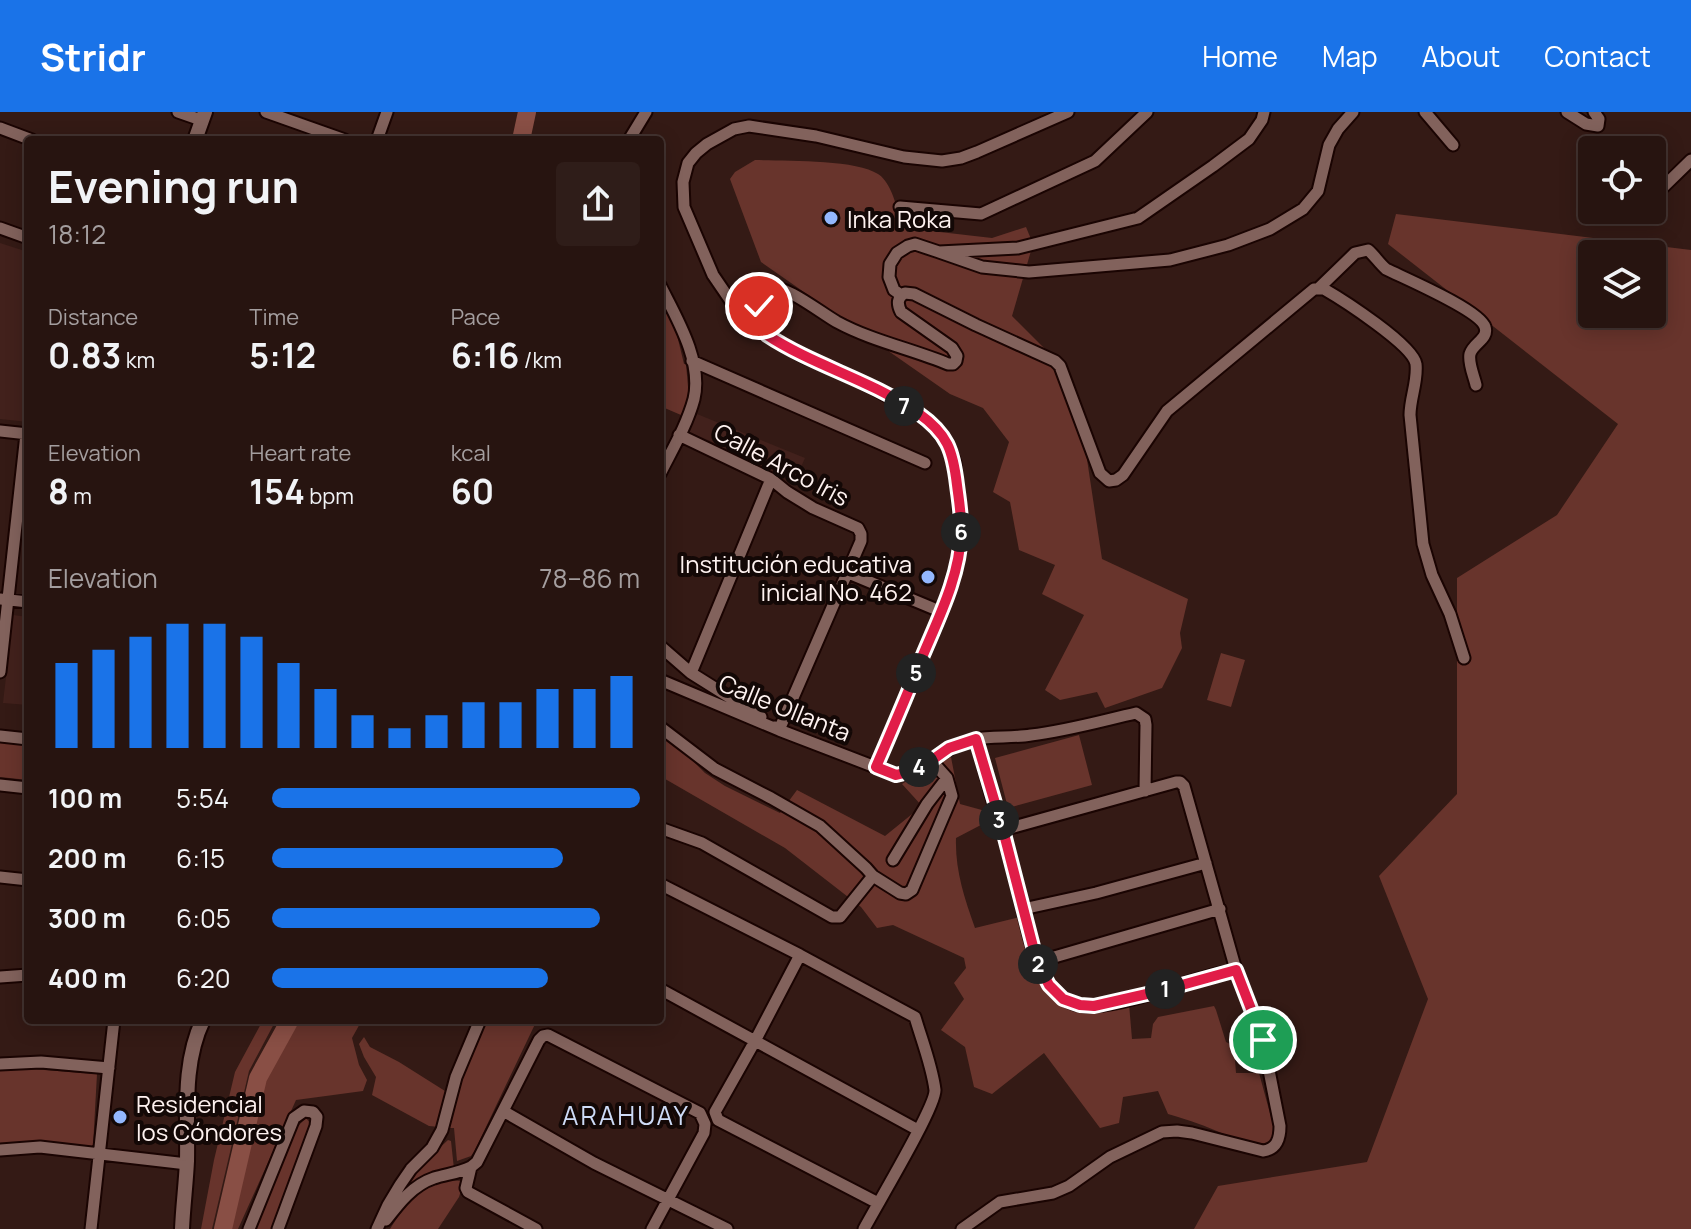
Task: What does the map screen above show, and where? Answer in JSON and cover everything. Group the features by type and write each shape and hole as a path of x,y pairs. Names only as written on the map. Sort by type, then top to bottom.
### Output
{"street":[{"path":"178,112 203,116 196,136"},
{"path":"378,136 387,112"},
{"path":"631,136 646,112"},
{"path":"876,767 942,612 958,560 961,534 955,463 949,447 935,427 917,413 830,367 806,358 741,316 713,275 684,207 683,182 688,163 707,144 734,129 749,126 816,136 904,157 942,161 977,152 1068,112"},
{"path":"900,207 981,214 1095,161 1147,112"},
{"path":"939,252 1018,248 1138,218 1249,139 1264,112"},
{"path":"901,295 894,290 889,277 890,264 897,253 915,244 982,267 1029,272 1170,260 1228,245 1270,229 1303,209 1318,191 1329,145 1353,112"},
{"path":"1425,112 1453,145"},
{"path":"1567,112 1586,124 1598,126 1599,119 1594,112"},
{"path":"271,113 334,136"},
{"path":"0,128 24,137"},
{"path":"1666,184 1691,160"},
{"path":"0,228 24,237"},
{"path":"901,295 914,294 1055,361 1060,366 1100,473 1109,481 1123,475 1167,411 1319,288 1355,253 1368,250 1386,269 1462,306 1482,322 1484,336 1470,355 1476,385"},
{"path":"767,335 766,318 757,303 757,296 765,286 772,286 840,323 888,343 953,364 957,356 952,348 901,312 898,303 901,295"},
{"path":"1319,288 1391,335 1409,350 1416,361 1410,415 1423,544 1464,658"},
{"path":"664,293 686,337 695,393 664,466"},
{"path":"692,361 925,463"},
{"path":"0,431 24,434"},
{"name":"Calle Arco Iris","path":"679,435 771,479 813,508 858,528 861,541 846,572"},
{"path":"0,672 4,600 24,456"},
{"path":"691,673 771,479"},
{"path":"664,649 691,673 779,730 846,572 942,612"},
{"path":"4,600 24,602"},
{"name":"Calle Ollanta","path":"664,682 896,775 908,772 949,748 976,739 1034,735 1136,713 1145,719 1146,725 1145,791"},
{"path":"664,730 715,769 820,826 873,876 906,894 912,890 952,796 947,778 931,760"},
{"path":"0,736 24,739"},
{"path":"976,739 1037,962 1049,985 1063,999 1094,1006 1236,970"},
{"path":"893,860 927,804 947,778"},
{"path":"962,1229 1000,1202 1053,1193 1069,1186 1110,1157 1162,1132 1192,1133 1263,1151 1274,1147 1280,1138 1263,1040 1236,970 1184,786 1176,782 1003,830"},
{"path":"0,785 24,788"},
{"path":"664,829 702,843 836,918 873,876"},
{"path":"1023,909 1206,863"},
{"path":"0,877 24,880"},
{"path":"664,886 915,1017 935,1093 864,1229"},
{"path":"1037,962 1220,909"},
{"path":"800,955 715,1112 718,1120 878,1203"},
{"path":"0,977 24,975"},
{"path":"664,991 918,1130"},
{"path":"91,1229 114,1024"},
{"path":"182,1229 187,1164 187,1088 190,1060 201,1024"},
{"path":"379,1229 400,1185 432,1148 442,1130 456,1077 478,1024"},
{"path":"379,1229 420,1185 456,1174 477,1162 539,1040 548,1035 700,1113 705,1124 704,1133 652,1229"},
{"path":"0,1064 41,1062 109,1068"},
{"path":"249,1229 294,1118 304,1111 313,1112 317,1117 316,1126 278,1229"},
{"path":"503,1111 594,1163 727,1229"},
{"path":"0,1150 40,1147 187,1164"},
{"path":"471,1167 466,1188 468,1192 536,1229"}],"shaded area":[{"path":"755,160 819,162 868,169 885,181 897,212 931,221 931,231 992,238 1026,227 1033,244 1012,316 1053,357 1085,446 1102,559 1188,599 1180,633 1182,648 1162,688 1105,708 1097,692 1060,700 1045,690 1084,615 1042,594 1055,565 1019,550 1010,502 993,492 1009,442 983,408 950,394 761,262 730,179 735,172"},
{"path":"1396,214 1609,240 1578,240 1578,328 1666,328 1666,247 1691,250 1691,1229 1194,1229 1218,1186 1367,1162 1428,999 1379,876 1457,794 1457,578 1557,515 1618,424 1388,244"},
{"path":"0,243 24,251 24,422 0,419"},
{"path":"668,313 686,364 689,398 681,415 664,408 664,316"},
{"path":"697,414 805,458 801,467 794,476 779,474 762,462 688,432"},
{"path":"13,615 24,616 24,705 3,703"},
{"path":"1221,653 1245,660 1231,707 1207,700"},
{"path":"1079,735 1092,785 1008,808 995,758"},
{"path":"664,736 705,773 780,813 797,790 885,836 922,806 902,784 942,759 951,757 960,804 1000,815 956,838 959,872 975,928 1020,917 1029,947 1062,997 1094,1007 1129,1004 1132,1039 1151,1038 1153,1024 1158,1017 1214,1006 1226,1042 1234,1046 1236,1073 1259,1073 1274,1137 1269,1145 1260,1144 1168,1114 1158,1091 1123,1097 1119,1123 1100,1128 1044,1053 992,1094 974,1087 965,1047 941,1030 964,999 954,983 966,968 964,958 893,925 877,928 861,907 785,848 664,778"},
{"path":"0,740 24,743 24,780 0,777"},
{"path":"261,1024 274,1024 249,1071 212,1229 201,1229 214,1160 235,1072"},
{"path":"298,1024 360,1024 352,1038 359,1065 367,1080 363,1091 296,1100 238,1229 227,1229 263,1087"},
{"path":"483,1024 535,1024 474,1152 457,1161 454,1128 447,1128"},
{"path":"364,1037 370,1047 445,1091 440,1127 429,1126 372,1095 376,1077 359,1044"},
{"path":"18,1068 97,1074 93,1146 0,1145 0,1071"},
{"path":"306,1118 310,1123 272,1229 254,1229 298,1126"},
{"path":"448,1140 451,1141 454,1169 389,1206 403,1182"},
{"path":"444,1180 464,1181 459,1197 438,1229 390,1229 412,1200"}],"waterway":[{"path":"522,136 527,112"},
{"path":"223,1229 258,1078 288,1024"}],"place":[{"name":"Inka Roka","path":"831,218"},
{"name":"Institución educativa inicial No. 462","path":"928,577"},
{"name":"Residencial los Cóndores","path":"120,1117"}],"district":[{"name":"ARAHUAY","path":"626,1115"}],"route":[{"path":"759,306 766,318 767,335 806,358 871,387 917,413 935,427 949,447 955,463 961,534 958,560 942,612 876,767 896,775 908,772 925,765 949,748 976,739 1037,962 1049,985 1063,999 1094,1006 1236,970 1263,1040"}]}
